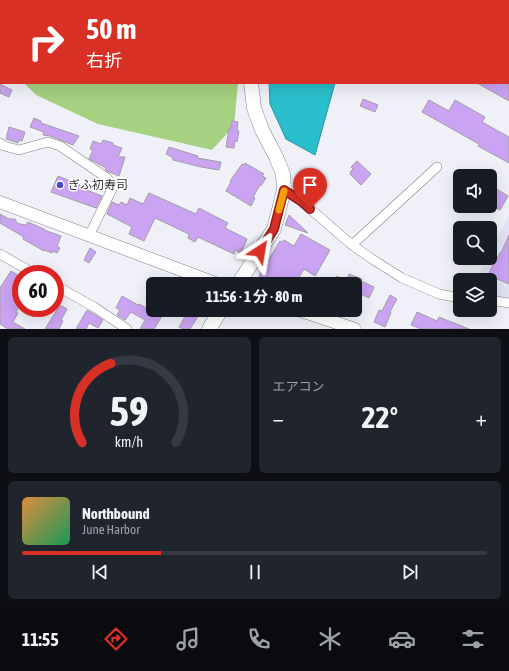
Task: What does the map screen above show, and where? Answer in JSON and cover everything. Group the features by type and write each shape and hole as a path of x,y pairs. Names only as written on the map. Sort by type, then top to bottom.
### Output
{"main road":[{"path":"243,277 274,229 284,190 283,174 262,130 254,108 251,84"},
{"path":"209,329 217,317"}],"street":[{"path":"0,143 4,146 19,150 48,142 60,146 107,178 113,187 90,236"},
{"path":"352,245 437,167"},
{"path":"284,190 301,201 352,245 402,278 439,294 453,297"},
{"path":"0,202 199,277"},
{"path":"0,254 19,265"},
{"path":"64,290 94,307 126,329"},
{"path":"497,301 509,303"},
{"path":"319,317 355,329"}],"shaded area":[{"path":"509,215 509,299 497,297 497,273 480,273 484,265 497,265 497,238"}],"green space":[{"path":"25,84 238,84 234,126 212,150 98,124 36,95"}],"water":[{"path":"269,84 335,84 315,155 286,139 270,104"}],"building":[{"path":"0,84 12,90 9,97 0,93"},
{"path":"479,84 509,84 509,101"},
{"path":"363,99 378,105 375,112 360,106"},
{"path":"429,100 449,111 455,100 485,117 482,122 509,137 509,163 478,146 479,144 422,112"},
{"path":"34,118 41,121 41,123 79,136 73,145 50,136 43,135 44,132 30,127"},
{"path":"232,121 238,122 237,131 239,131 237,142 235,140 234,148 226,147"},
{"path":"9,127 25,132 22,141 19,140 18,143 6,139"},
{"path":"103,140 122,148 118,157 125,157 119,176 107,171 105,169 106,168 89,159 93,150 90,149 93,141 101,144"},
{"path":"169,147 198,156 197,158 221,162 219,170 173,160 172,157 166,154"},
{"path":"357,161 371,174 361,185 350,174 353,169 351,167"},
{"path":"245,163 264,174 262,176 266,178 253,197 255,198 251,206 226,191 231,182 230,181 242,164 244,165"},
{"path":"58,176 80,185 79,187 102,196 96,208 51,192"},
{"path":"497,189 508,196 500,210 497,208"},
{"path":"149,193 196,214 199,208 228,223 225,228 247,239 241,253 235,250 234,254 198,237 195,242 188,238 189,234 155,218 144,241 129,234 132,227 107,214 112,202 119,205 121,202 127,205 130,198 143,204"},
{"path":"0,214 9,219 15,219 17,223 26,225 28,222 61,236 57,246 60,248 57,253 53,251 52,253 44,251 23,239 24,237 0,223"},
{"path":"289,215 308,233 285,225"},
{"path":"301,234 330,250 315,276 304,269 299,277 259,276 280,241 282,242 284,240 294,246"},
{"path":"509,235 509,284 497,279 497,273 489,273 493,265 497,265 497,257 501,253"},
{"path":"90,248 96,252 89,263 84,260"},
{"path":"12,272 12,317 16,317 13,322 25,329 8,329 0,324 0,288"},
{"path":"349,274 357,277 348,277"},
{"path":"362,281 374,287 369,298 362,294"},
{"path":"390,295 397,299 390,312 385,327 374,322 379,310 382,311"},
{"path":"122,296 146,308 146,317 161,317 154,329 140,329 145,320 131,312 125,320 117,315 120,310 116,308"},
{"path":"64,307 67,309 64,314"},
{"path":"87,310 103,320 98,328 89,323 86,329 76,329"},
{"path":"417,312 437,321 439,317 469,329 421,329 411,325"},
{"path":"52,317 63,317 61,320 63,321 59,329 45,329"},
{"path":"185,317 198,317 190,329 183,329 179,327"}],"slow traffic":[{"path":"279,210 284,191"}],"place":[{"name":"ぎふ初寿司","path":"60,185"}],"route":[{"path":"260,251 274,229 284,190 310,209"}]}
